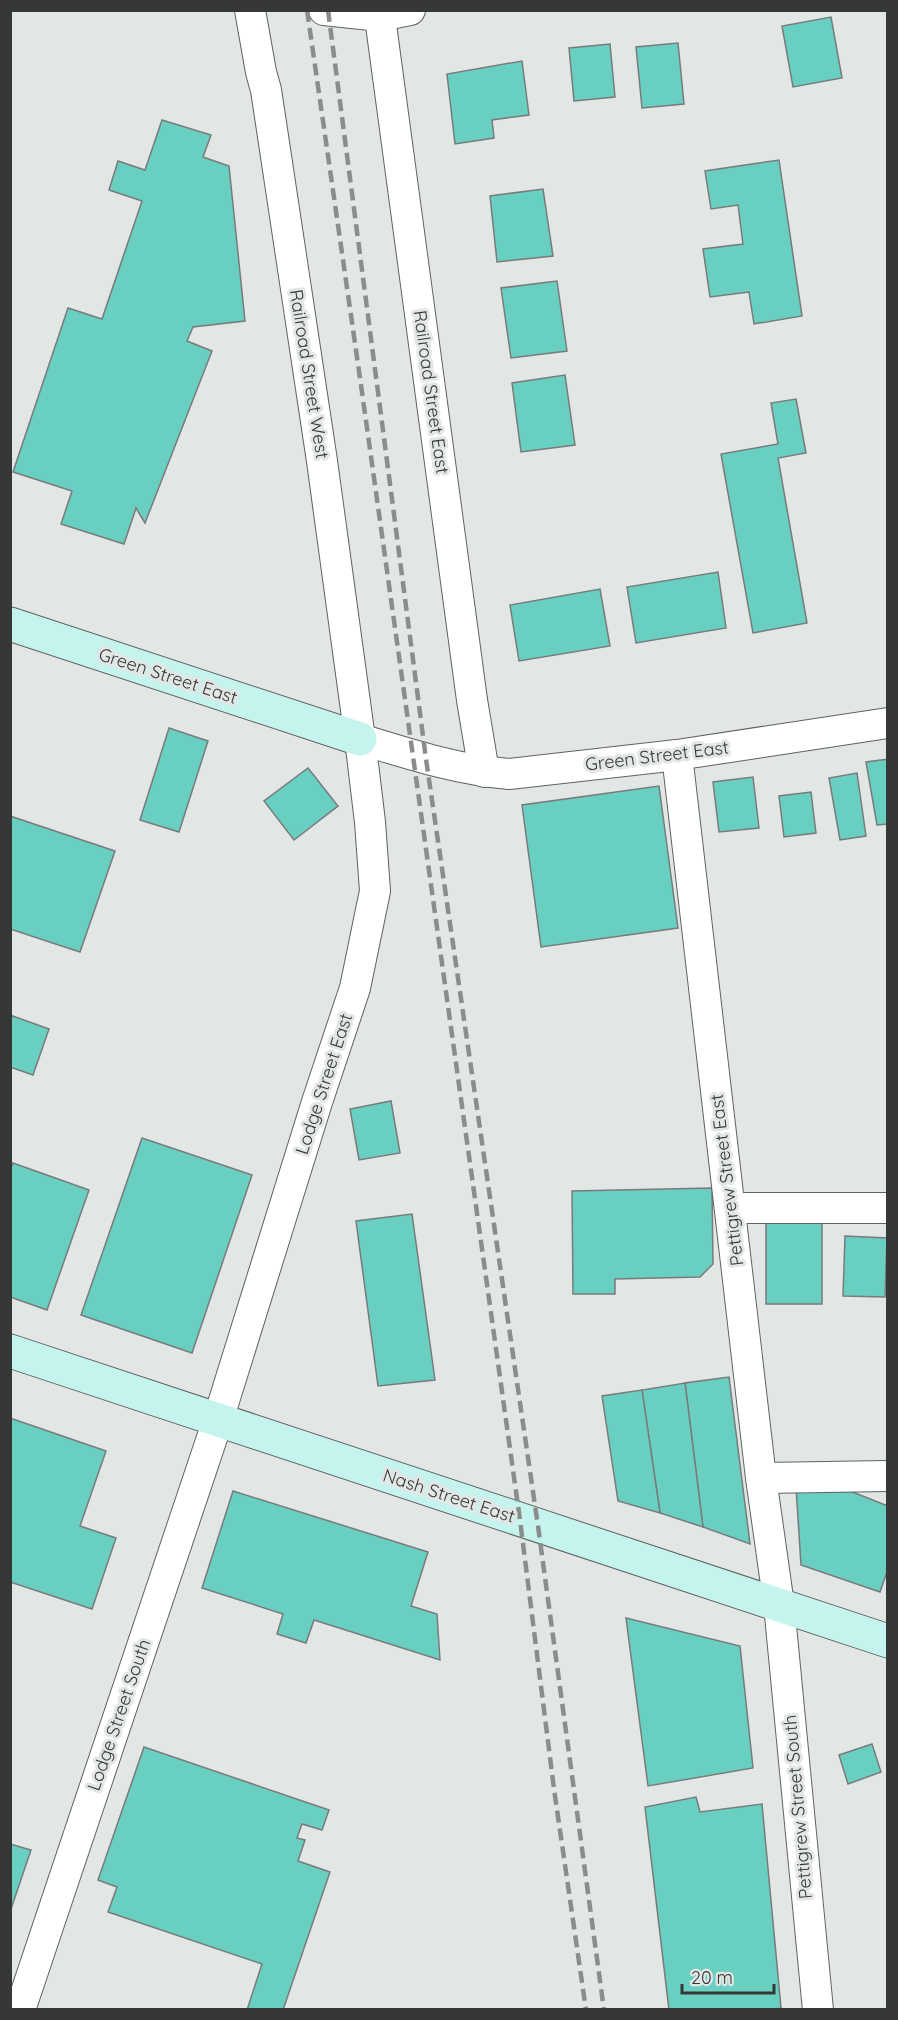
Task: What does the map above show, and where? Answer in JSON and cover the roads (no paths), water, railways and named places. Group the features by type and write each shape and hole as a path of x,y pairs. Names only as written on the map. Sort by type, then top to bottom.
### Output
{"main road":[{"name":"Green Street East","path":"10,624 360,739"},
{"name":"Nash Street East","path":"10,1351 888,1641"}],"street":[{"name":"Railroad Street West","path":"250,10 266,90 321,449 360,739"},
{"path":"324,10 380,13 410,10"},
{"name":"Railroad Street East","path":"380,13 472,700 484,772"},
{"name":"Green Street East","path":"360,739 426,759 484,772 510,774 676,754 888,723"},
{"name":"Lodge Street East","path":"218,1420 355,988 375,891 370,822 360,739"},
{"name":"Pettigrew Street East","path":"676,754 761,1478 779,1605"},
{"path":"731,1208 888,1208"},
{"name":"Lodge Street South","path":"20,2010 218,1420"},
{"path":"761,1478 888,1476"},
{"name":"Pettigrew Street South","path":"779,1605 818,2010"}],"railway":[{"path":"307,10 520,1520 554,1789 586,2010"},
{"path":"328,10 426,759 538,1526 604,2010"}]}
